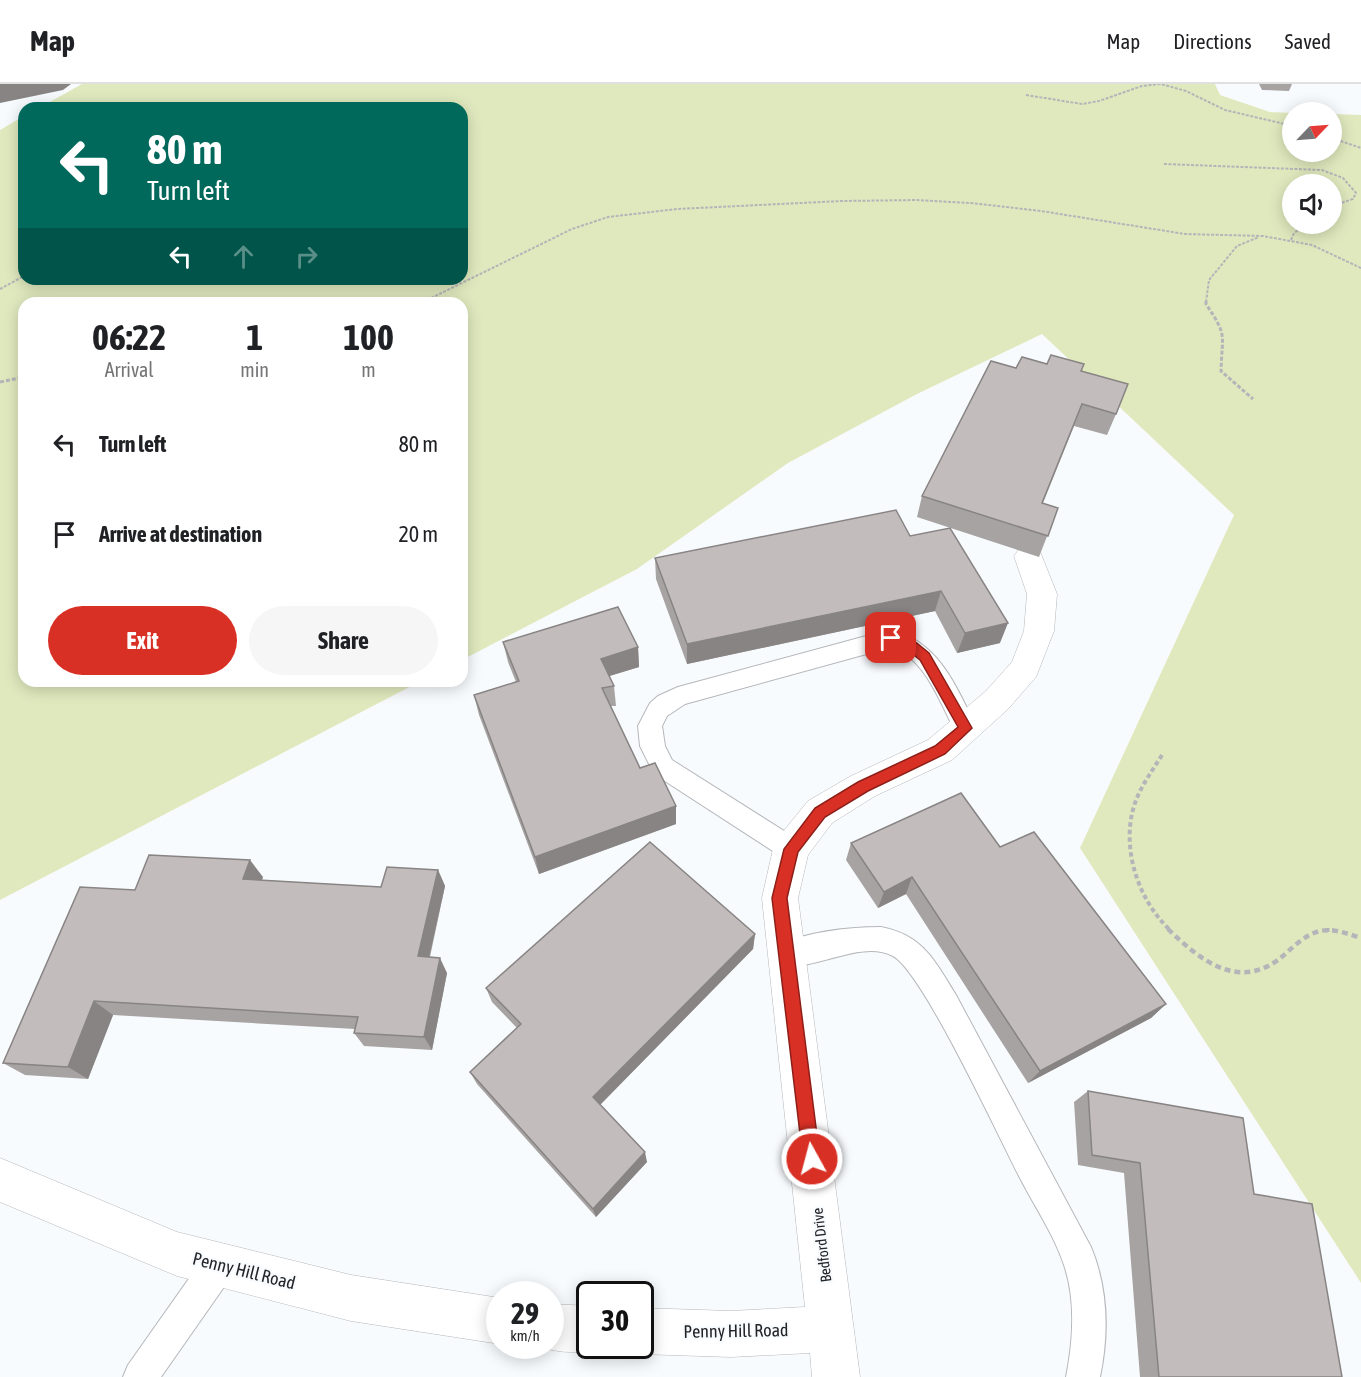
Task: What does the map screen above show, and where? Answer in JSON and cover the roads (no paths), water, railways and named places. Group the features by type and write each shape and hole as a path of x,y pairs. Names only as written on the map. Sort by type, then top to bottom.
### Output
{"street":[{"name":"Bedford Drive","path":"836,1377 780,898 791,849 820,812 863,786 940,750 998,700 1025,668 1039,631 1042,594 1029,556"},
{"name":"Penny Hill Road","path":"0,1179 177,1254 351,1298 486,1319"},
{"name":"Penny Hill Road","path":"654,1331 731,1334 831,1329"}],"lane":[{"path":"791,849 663,767 652,751 650,723 655,711 664,702 678,696 891,638 904,640 924,656 965,728"},
{"path":"787,954 882,939 904,947 923,968 946,1005 1079,1259 1086,1283 1088,1354 1083,1377"},
{"path":"140,1377 219,1265"}]}
